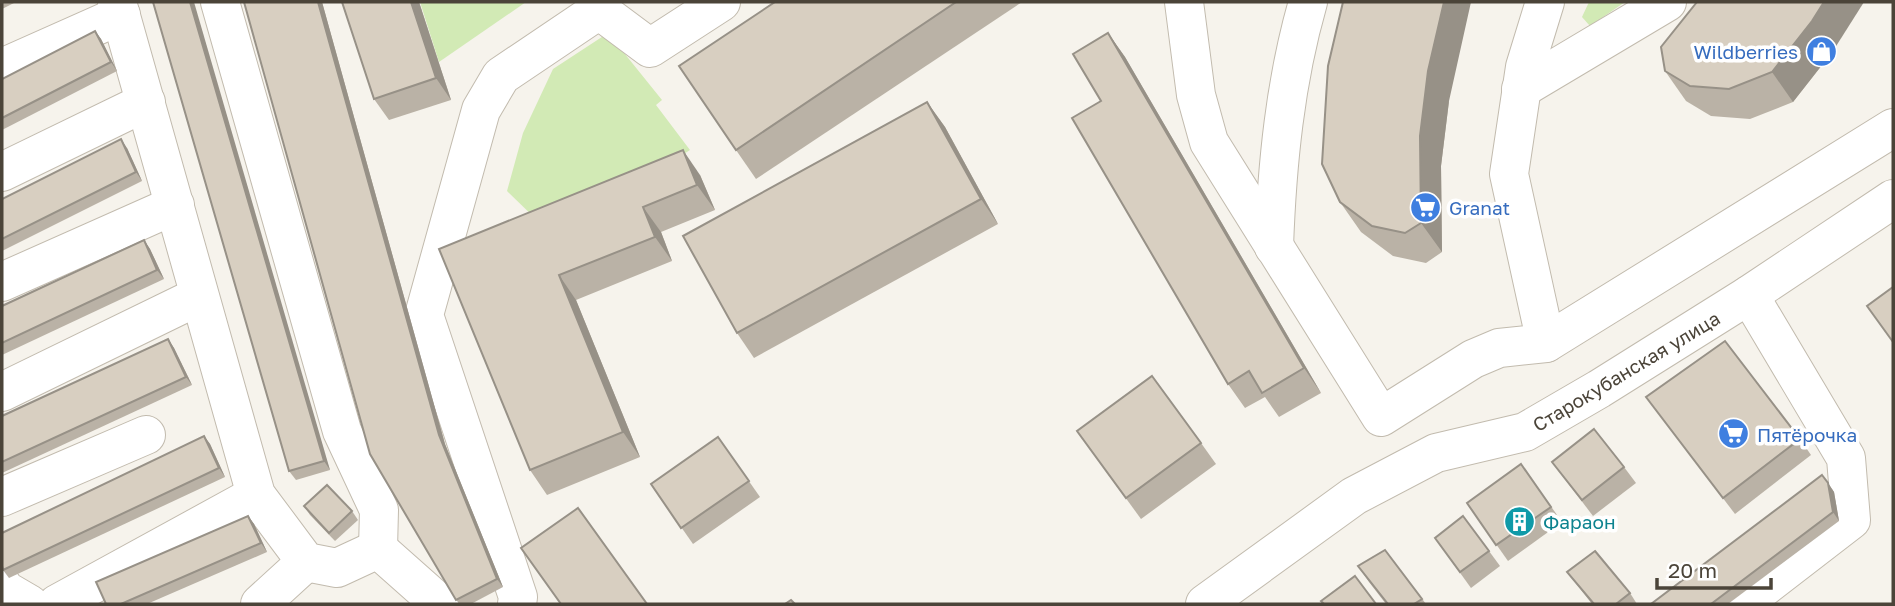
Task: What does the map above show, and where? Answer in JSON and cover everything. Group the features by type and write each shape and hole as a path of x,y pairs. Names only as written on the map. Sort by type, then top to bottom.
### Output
{"street":[{"path":"220,2 342,431 379,510 378,549 440,604"},
{"path":"517,604 518,597 502,541 424,315 481,110 501,76 599,10 650,48 722,2"},
{"path":"1184,2 1196,95 1209,142 1412,466"},
{"path":"1274,247 1282,128 1308,2"},
{"path":"1545,2 1525,67 1509,174 1546,343"},
{"path":"1521,89 1667,2"},
{"path":"2,68 119,8 256,495 306,562 337,568 378,549"},
{"path":"2,172 146,102"},
{"path":"1381,416 1474,359 1499,348 1546,343 1893,128"},
{"name":"Старокубанская улица","path":"1205,604 1354,496 1436,453 1525,432 1749,295 1893,199"},
{"path":"2,282 174,205"},
{"path":"1742,604 1851,520 1846,458 1749,295"},
{"path":"2,392 200,296"},
{"path":"2,497 146,435"},
{"path":"57,604 256,495"},
{"path":"260,604 306,562"},
{"path":"2,585 5,590 29,604"}],"green space":[{"path":"420,2 526,2 439,62"},
{"path":"1589,2 1625,2 1590,26 1582,17"},
{"path":"608,33 662,100 656,105 690,150 624,193 541,224 507,191 523,133 553,69"}],"building":[{"path":"153,2 190,2 324,461 289,471"},
{"path":"244,2 318,2 439,435 497,579 456,600 370,454"},
{"path":"342,2 411,2 436,78 374,99"},
{"path":"775,2 956,2 736,150 679,66"},
{"path":"1343,2 1444,2 1428,71 1420,136 1421,223 1405,233 1372,226 1340,202 1322,164 1328,66"},
{"path":"1697,2 1824,2 1772,72 1729,89 1690,86 1665,71 1661,47"},
{"path":"95,31 111,62 2,118 2,79"},
{"path":"1108,33 1304,368 1262,393 1249,371 1228,384 1072,118 1101,101 1073,54"},
{"path":"927,102 981,199 737,333 683,236"},
{"path":"121,139 136,172 2,239 2,199"},
{"path":"683,150 697,185 643,207 655,237 559,275 623,432 530,470 439,249"},
{"path":"144,240 157,270 2,343 2,306"},
{"path":"1893,287 1893,342 1867,306"},
{"path":"168,339 186,377 2,462 2,416"},
{"name":"Пятёрочка","path":"1725,341 1800,439 1723,498 1646,397"},
{"path":"1152,376 1201,443 1126,498 1077,431"},
{"path":"1594,429 1624,467 1582,500 1552,462"},
{"path":"204,436 219,468 3,570 2,533"},
{"path":"718,437 749,481 681,528 651,484"},
{"name":"Фараон","path":"1521,464 1551,507 1496,545 1467,503"},
{"path":"1822,475 1828,483 1833,512 1711,604 1651,604"},
{"path":"327,485 352,511 329,533 304,506"},
{"path":"578,508 647,604 561,604 521,548"},
{"path":"248,516 261,543 121,604 106,604 96,582"},
{"path":"1463,516 1489,551 1460,572 1435,538"},
{"path":"1385,550 1422,599 1414,604 1388,604 1358,566"},
{"path":"1595,551 1630,593 1616,604 1594,604 1567,572"},
{"path":"1355,576 1376,604 1324,604 1321,601"}],"place":[{"name":"Wildberries","path":"1821,51"},
{"name":"Granat","path":"1426,207"},
{"name":"Пятёрочка","path":"1734,434"},
{"name":"Фараон","path":"1520,521"}]}
